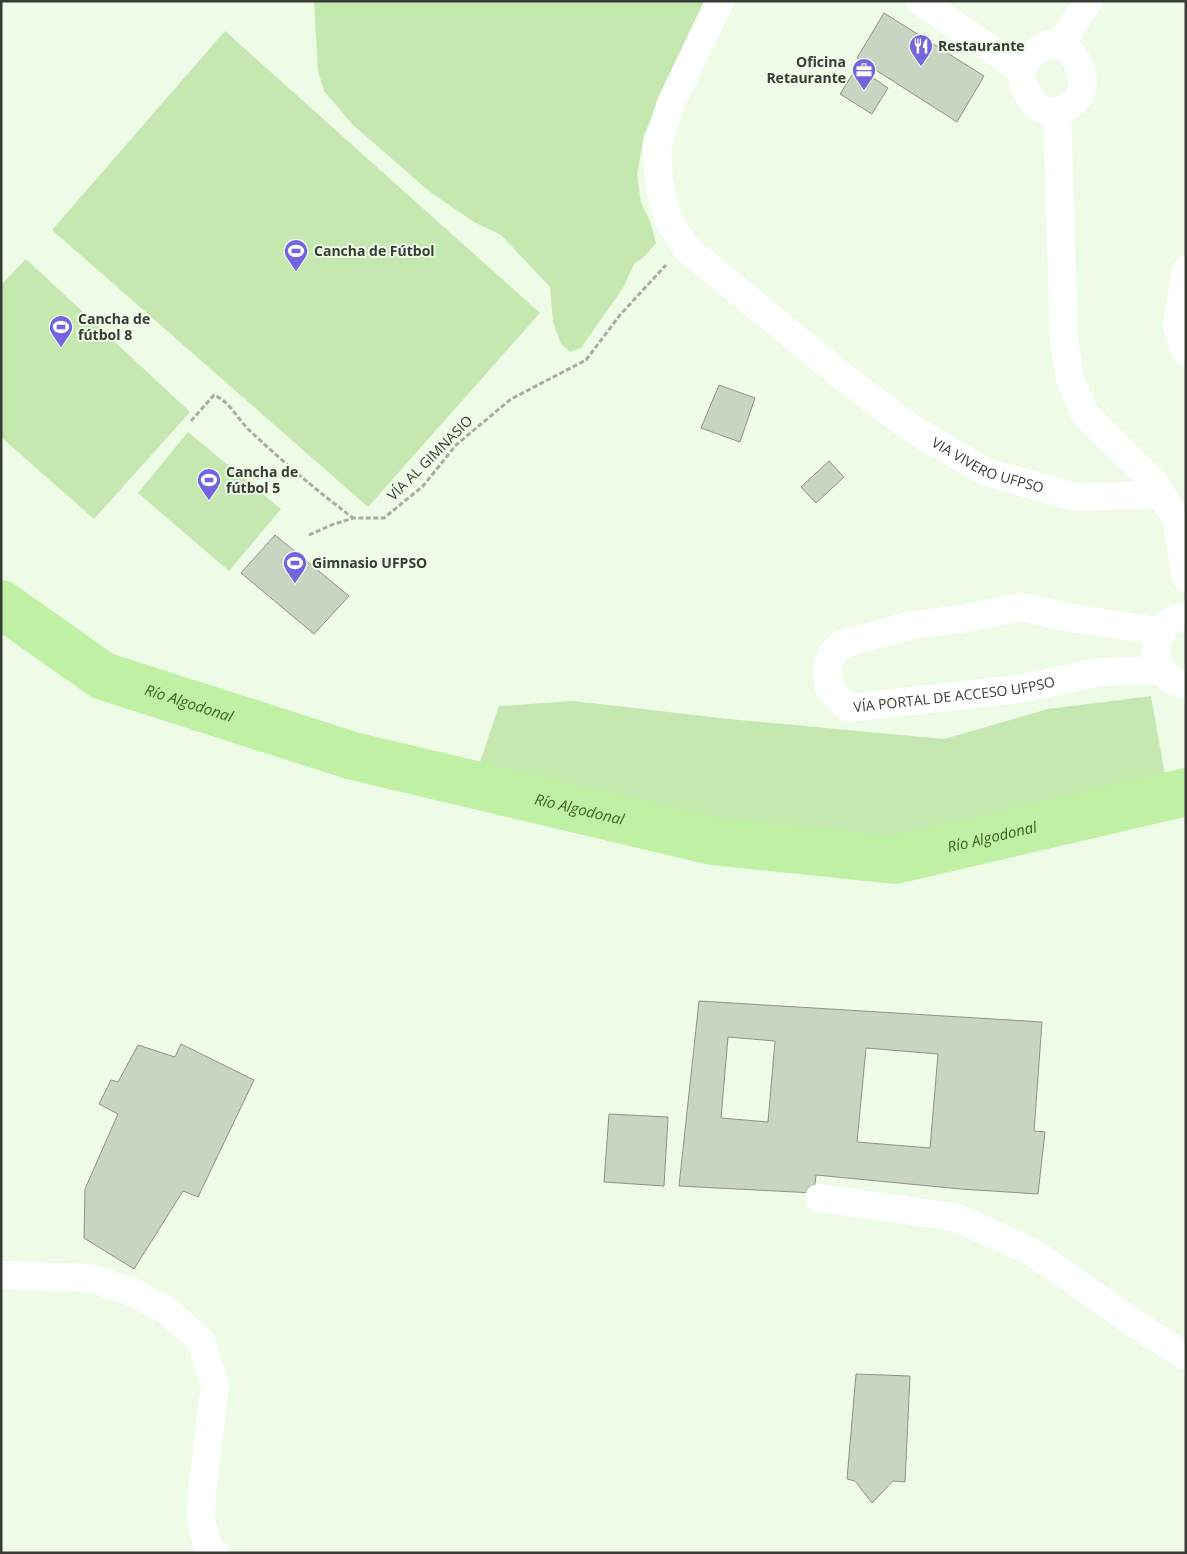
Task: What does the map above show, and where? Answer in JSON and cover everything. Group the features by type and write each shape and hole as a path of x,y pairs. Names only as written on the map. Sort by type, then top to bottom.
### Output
{"street":[{"name":"VIA VIVERO UFPSO","path":"720,1 671,103 656,147 659,182 668,219 686,248 837,372 912,429 986,472 1074,497 1161,495"},
{"path":"920,1 1021,70"},
{"path":"1060,45 1089,1"},
{"path":"1047,45 1060,45 1074,53 1082,75 1081,92 1071,104 1057,113 1045,111 1036,106 1022,82 1021,70 1028,58 1036,51 1047,45"},
{"path":"1057,113 1064,341 1070,379 1085,414 1153,481 1177,520 1186,578"},
{"path":"1186,270 1182,327 1186,352"},
{"name":"VÍA PORTAL DE ACCESO UFPSO","path":"1162,632 1084,621 1020,607 967,618 908,626 843,644 834,651 827,666 829,688 848,708 1020,689 1099,672 1162,670"},
{"path":"1186,615 1170,621 1158,637 1156,657 1164,675 1181,685 1186,685"},
{"path":"819,1198 955,1217 1032,1252 1088,1292 1186,1356"},
{"path":"1,1275 90,1278 132,1292 166,1310 201,1341 215,1385 201,1502 201,1520 210,1551"}],"path":[{"name":"VÍA AL GIMNASIO","path":"309,535 354,518 384,518 423,486 456,445 511,399 586,360 620,315 657,274 686,248"},
{"path":"191,420 214,395 222,399 247,428 326,497 354,518"}],"green space":[{"path":"314,1 704,1 644,135 637,175 641,203 650,221 656,243 644,257 634,264 623,288 581,348 570,352 561,344 553,322 550,287 501,235 474,222 430,192 352,124 324,91 318,71"},
{"name":"Cancha de Fútbol","path":"225,31 540,313 368,507 52,230"},
{"name":"Cancha de fútbol 8","path":"26,259 190,412 94,519 1,437 1,285"},
{"name":"Cancha de fútbol 5","path":"188,432 281,509 229,571 138,493"},
{"path":"1151,696 1167,787 896,855 710,835 474,780 499,706 573,701 729,719 944,739 1048,709"}],"building":[{"name":"Restaurante","path":"884,13 984,76 957,122 857,58"},
{"name":"Oficina Retaurante","path":"857,67 888,88 872,114 840,94"},
{"path":"719,385 755,398 740,442 701,428"},
{"path":"829,461 844,477 816,503 801,487"},
{"name":"Gimnasio UFPSO","path":"275,535 349,596 314,634 241,573"},
{"path":"699,1001 1042,1022 1034,1131 1045,1132 1038,1194 961,1189 816,1175 814,1193 679,1186","holes":["728,1037 775,1041 768,1122 721,1118","866,1048 938,1054 930,1148 857,1142"]},
{"path":"181,1044 254,1080 198,1197 183,1191 134,1269 84,1238 85,1189 118,1114 99,1104 111,1080 118,1082 138,1045 175,1057"},
{"path":"609,1114 668,1117 664,1186 604,1182"},
{"path":"856,1374 910,1376 905,1482 893,1481 872,1503 855,1481 847,1479"}],"waterway":[{"name":"Río Algodonal","path":"1,604 103,676 353,756 712,841 895,860 1186,792"}],"place":[{"name":"Restaurante","path":"921,67"},
{"name":"Oficina Retaurante","path":"864,91"},
{"name":"Cancha de Fútbol","path":"296,272"},
{"name":"Cancha de fútbol 8","path":"61,348"},
{"name":"Cancha de fútbol 5","path":"209,501"},
{"name":"Gimnasio UFPSO","path":"295,584"}]}
